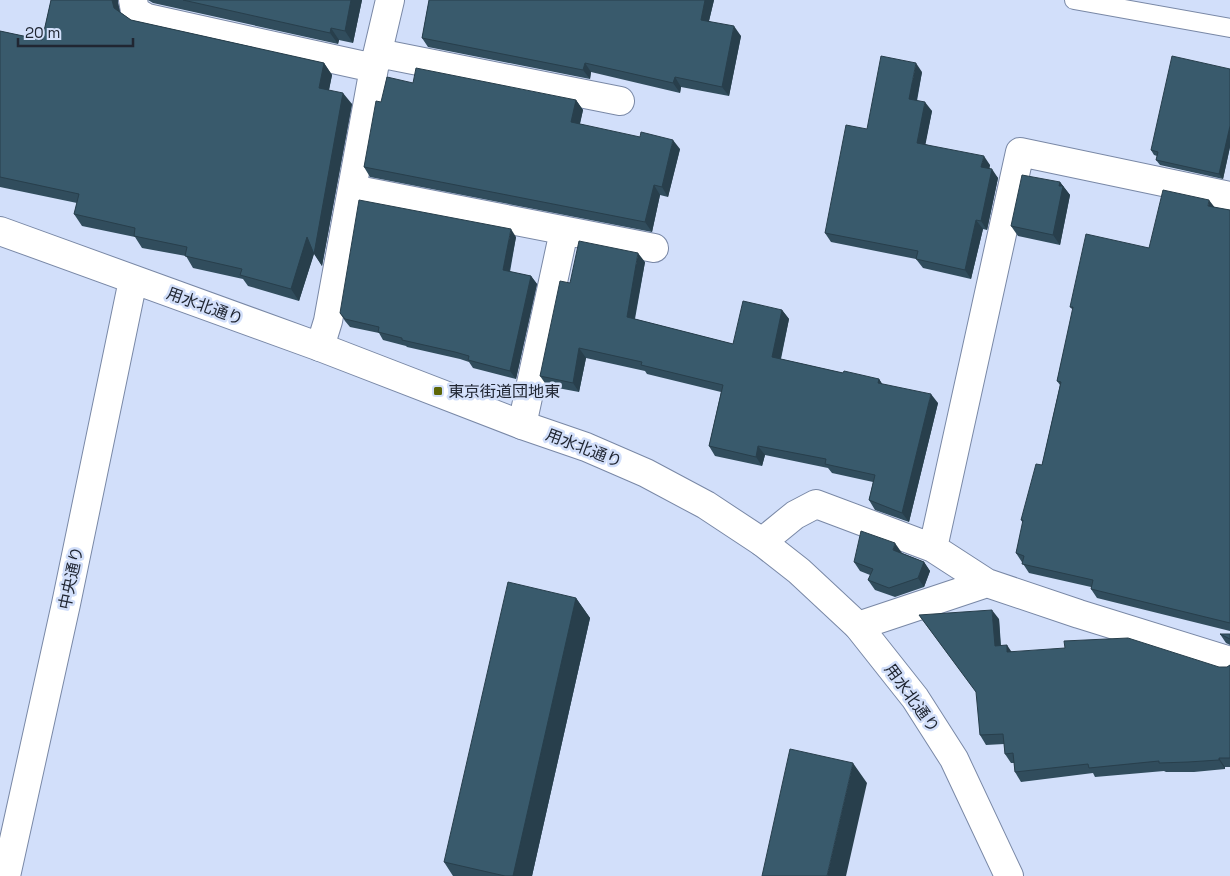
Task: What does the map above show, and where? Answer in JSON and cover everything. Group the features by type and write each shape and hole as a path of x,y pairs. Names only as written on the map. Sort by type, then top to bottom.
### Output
{"street":[{"path":"133,0 135,11 147,18 376,60 620,101"},
{"path":"320,347 328,321 376,60 390,0"},
{"path":"933,548 1020,152 1230,196"},
{"path":"352,189 654,248"},
{"path":"522,425 564,230"},
{"name":"用水北通り","path":"0,231 320,347 522,425 586,447 646,472 706,505 762,542 799,572 858,626 915,698 954,759 1009,876"},
{"name":"中央通り","path":"6,876 66,604 133,280"},
{"path":"762,542 795,516 816,504 933,548 987,583 1230,661"},
{"path":"858,626 987,583"}],"lane":[{"path":"1074,0 1230,28"}],"building":[{"path":"51,0 112,0 114,8 131,20 324,63 319,88 343,93 314,254 307,237 291,289 240,275 242,269 185,256 187,247 134,236 135,228 74,214 79,194 0,177 0,31 42,40"},
{"path":"183,0 351,0 345,31 331,28 330,33"},
{"path":"429,0 705,0 701,20 734,26 722,87 675,77 673,83 585,63 583,70 422,38"},
{"path":"881,56 916,63 909,99 925,102 917,143 984,156 981,167 992,169 981,221 976,220 965,270 916,259 918,251 825,233 846,125 867,129"},
{"path":"1172,56 1230,69 1230,126 1219,174 1156,160 1158,152 1151,150"},
{"path":"416,68 576,100 571,122 640,137 641,132 673,140 662,187 654,185 645,222 364,167 376,101 381,102 387,77 413,83"},
{"path":"1022,175 1060,182 1059,186 1063,186 1053,235 1011,226"},
{"path":"1163,190 1209,200 1208,206 1230,210 1230,623 1091,589 1093,580 1022,564 1024,556 1016,553 1023,520 1021,520 1036,464 1042,465 1061,382 1057,381 1073,307 1070,307 1086,234 1149,248"},
{"path":"359,200 511,229 503,270 531,276 510,371 468,360 469,356 402,340 402,338 378,332 379,327 345,319 340,313"},
{"path":"579,241 638,253 627,317 733,344 743,301 782,310 772,357 879,379 878,383 931,394 902,513 869,500 875,475 825,464 826,459 758,446 756,457 709,446 723,385 641,365 642,362 579,348 573,383 540,376 560,281 570,283"},
{"path":"861,531 895,543 893,550 924,562 918,578 889,588 868,580 873,569 854,562"},
{"path":"508,582 576,598 513,876 505,876 444,862"},
{"path":"992,610 995,646 1007,645 1007,652 1065,648 1064,641 1128,638 1219,667 1230,665 1230,758 1188,762 1159,763 1159,761 1089,768 1088,764 1015,772 1013,753 1005,754 1003,734 980,735 976,692 919,615"},
{"path":"1220,634 1230,634 1230,639"},
{"path":"790,749 853,763 827,876 762,876"}],"place":[{"name":"東京街道団地東","path":"438,391"}]}
